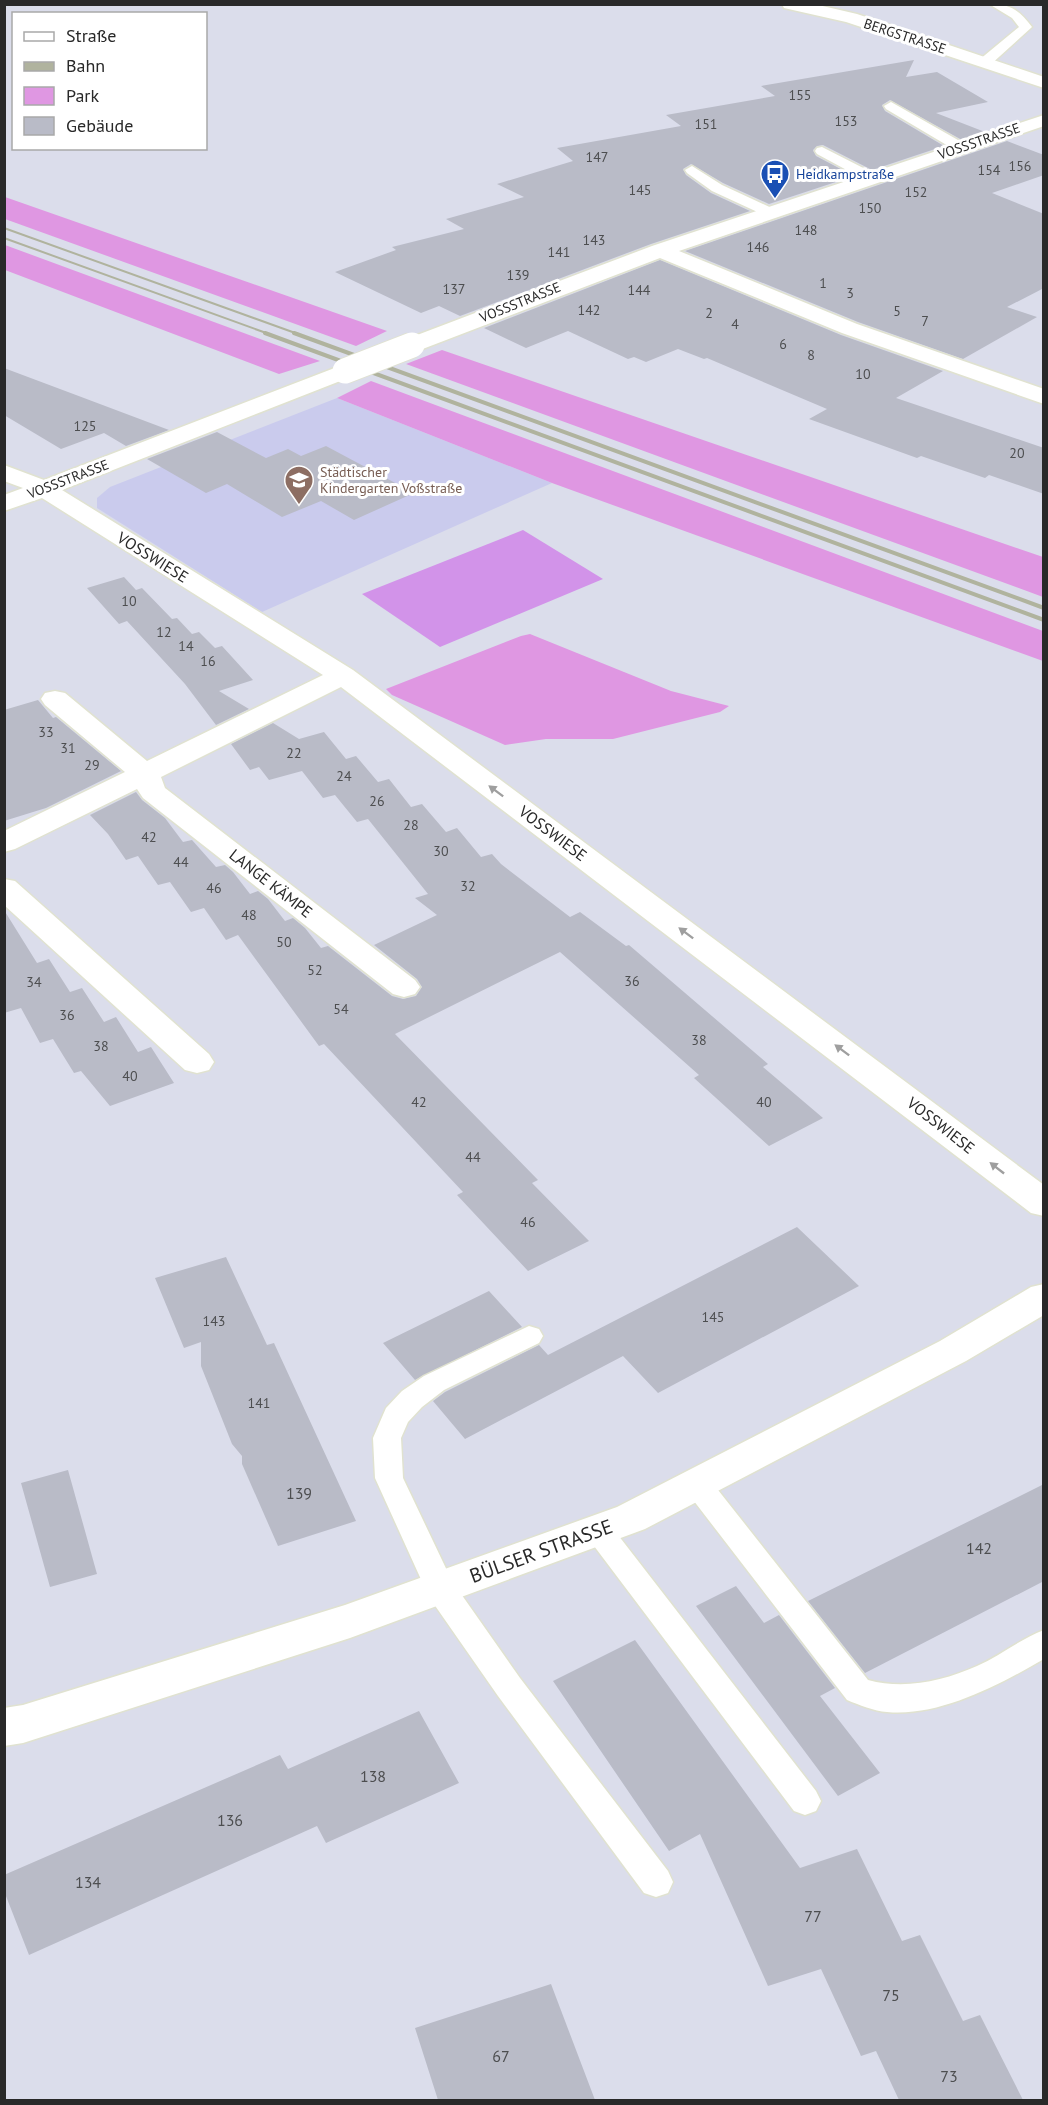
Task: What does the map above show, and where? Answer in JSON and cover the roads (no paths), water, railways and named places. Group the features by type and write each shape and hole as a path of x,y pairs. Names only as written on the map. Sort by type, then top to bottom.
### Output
{"street":[{"name":"BERGSTRASSE","path":"790,4 851,18 1044,83"},
{"name":"VOSSSTRASSE","path":"4,504 568,283 1044,120"},
{"path":"659,250 741,286 882,342 1038,390"},
{"name":"VOSSWIESE","path":"4,472 44,488 343,676 1044,1204"},
{"path":"4,843 343,676"},
{"name":"LANGE KÄMPE","path":"55,699 145,774 153,792 404,987"},
{"path":"4,888 198,1062"},
{"name":"BÜLSER STRASSE","path":"4,1727 23,1724 327,1628 631,1518 952,1351 1044,1297"}],"lane":[{"path":"984,63 1026,27 1016,15 995,4"},
{"path":"891,106 960,147"},
{"path":"822,151 872,178"},
{"path":"692,170 717,188 771,213"},
{"path":"529,1336 434,1383 412,1399 396,1416 387,1438 389,1478 440,1588 509,1687 656,1882"},
{"path":"697,1484 858,1691 887,1699 936,1695 989,1675 1044,1643"},
{"path":"598,1530 805,1801"}],"railway":[{"path":"4,228 298,334"},
{"path":"4,238 269,334"},
{"path":"265,333 1044,620"},
{"path":"294,333 1044,608"}],"place":[{"name":"Heidkampstraße","path":"775,200"},
{"name":"Städtischer Kindergarten Voßstraße","path":"299,506"}]}
